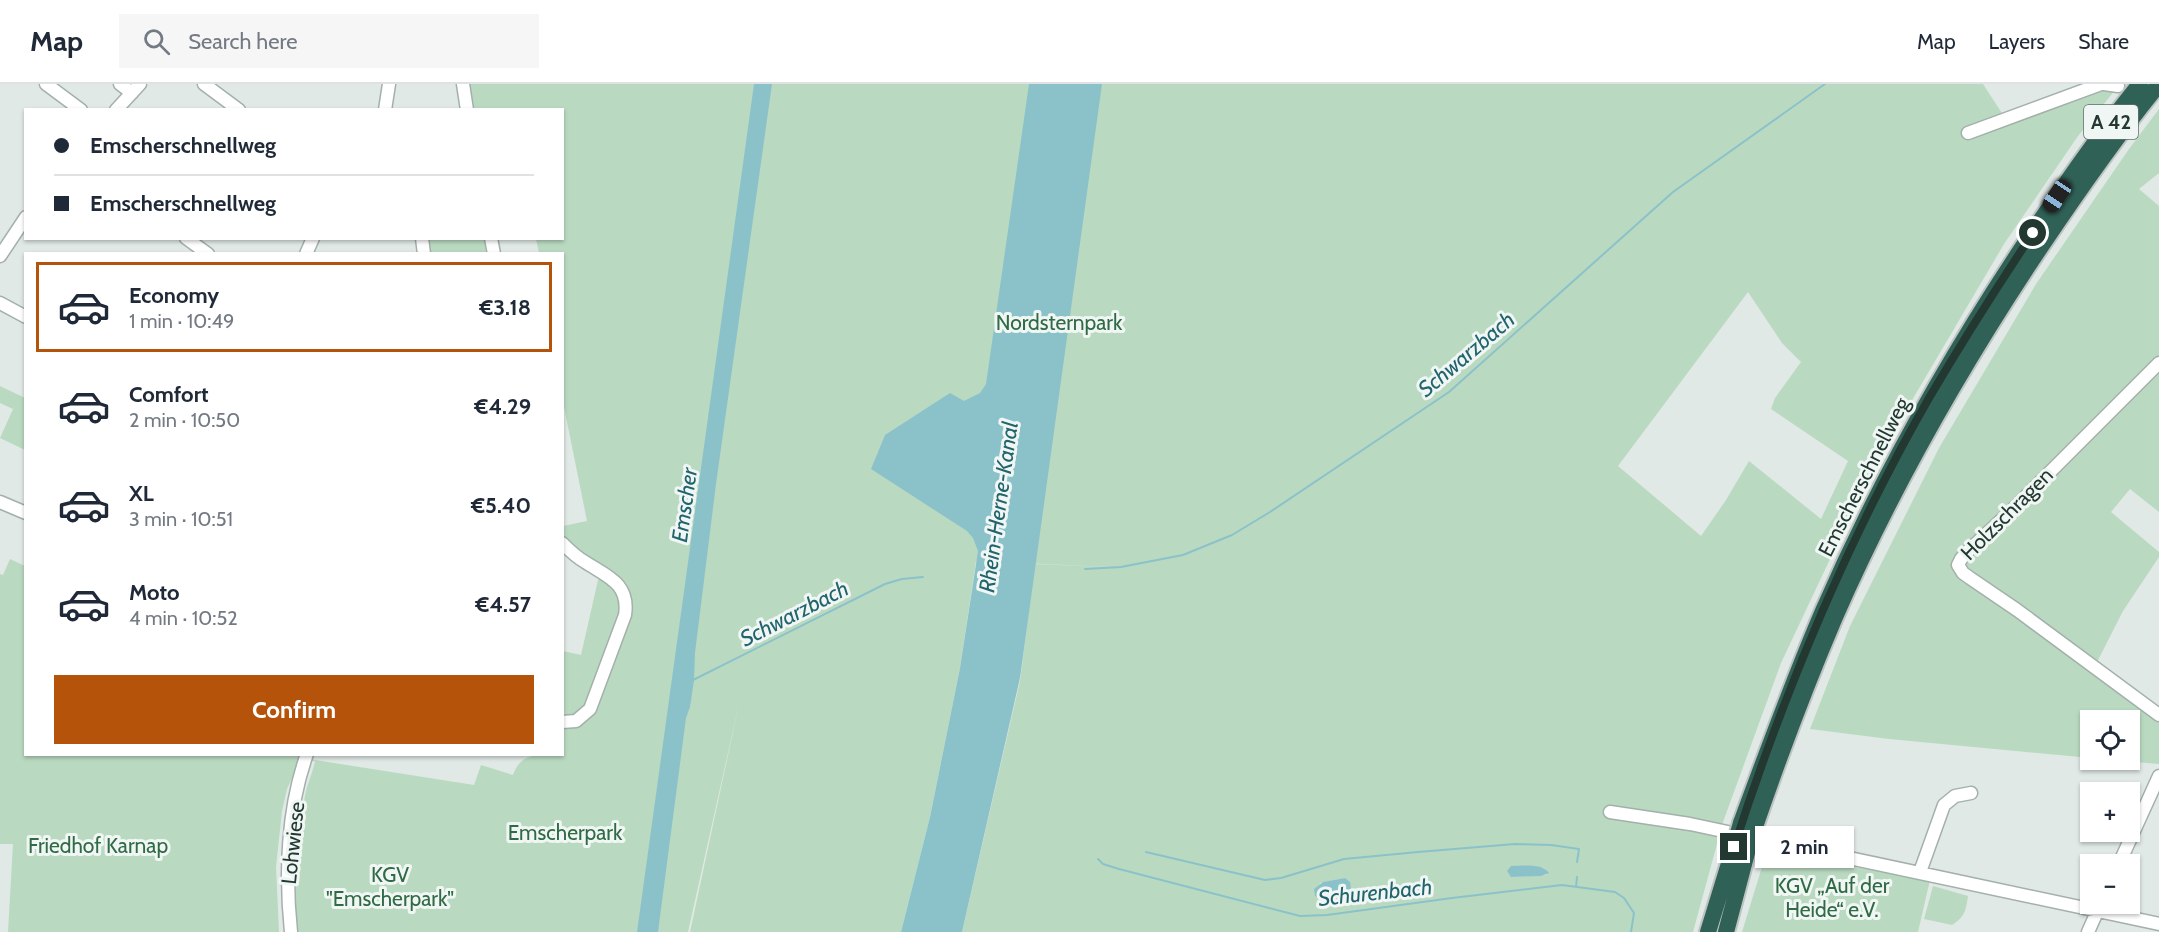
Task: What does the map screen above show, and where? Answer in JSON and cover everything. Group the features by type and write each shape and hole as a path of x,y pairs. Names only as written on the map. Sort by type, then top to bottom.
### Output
{"highway":[{"name":"Emscherschnellweg","path":"1708,932 1741,848 1823,611 1891,469 1929,399 1996,288 2082,161 2140,84"},
{"name":"Emscherschnellweg","path":"1794,700 1904,475 1941,406 2008,296 2057,223 2159,84"},
{"name":"Emscherschnellweg","path":"1726,932 1741,848"}],"street":[{"path":"46,84 78,108"},
{"path":"118,108 136,88 120,84"},
{"path":"204,84 236,108"},
{"path":"463,84 467,108"},
{"path":"1968,133 2103,84 2114,85"},
{"path":"385,108 389,85"},
{"path":"0,256 24,220"},
{"path":"189,240 205,252"},
{"path":"0,303 24,316"},
{"name":"Holzschragen","path":"2159,363 2011,511 1960,558 1958,565 1963,573 2159,715"},
{"path":"0,502 24,512"},
{"path":"564,545 615,582 624,596 626,606 594,703 581,718 571,723 564,722"},
{"name":"Lohwiese","path":"291,932 288,904 288,852 307,756"},
{"path":"2124,854 2159,776"},
{"path":"1920,872 1944,805 1952,797 1971,793"},
{"path":"1610,812 1690,824 1920,872 2080,902"},
{"path":"2088,932 2096,914"},
{"path":"2126,914 2159,924"}],"green space":[{"path":"463,84 1983,84 2007,121 2120,84 2078,136 2004,244 1908,407 1848,521 1781,663 1723,822 1693,932 962,932 1020,681 1035,564 1130,568 976,561 960,668 930,817 901,932 690,932 740,699 688,932 298,932 296,881 299,830 305,796 315,761 305,761 293,776 287,789 282,811 276,867 279,932 8,932 13,844 0,844 0,574 3,575 10,559 24,566 24,756 305,756 315,760 474,785 481,765 513,775 526,758 564,756 564,651 581,655 601,567 567,543 564,538 564,526 587,521 564,407 564,252 539,252 536,240 564,240 564,108 467,108","holes":["1748,292 1782,343 1801,362 1775,398 1771,409 1848,461 1821,519 1749,461 1701,536 1618,466","1511,866 1545,869 1546,875 1511,877","1345,878 1348,891 1318,899 1320,883"]},
{"path":"2159,109 2159,173 2139,189 2159,206 2159,512 2130,489 2111,512 2159,552 2159,557 2123,611 2093,670 2159,721 2159,764 2140,762 2140,710 2080,710 2080,757 1889,739 1810,729 1850,626 1939,448 2036,284"},
{"path":"427,240 484,240 486,252 430,252"},
{"path":"0,386 24,398 24,450 0,438 13,409 0,403"},
{"name":"KGV „Auf der Heide“ e.V.","path":"1766,854 1930,880 1918,932 1742,932"},
{"path":"1933,886 1968,896 1964,913 1952,925 1924,919"}],"water":[{"path":"754,84 772,84 716,484 695,653 694,680 686,718 658,932 637,932"},
{"name":"Rhein-Herne-Kanal","path":"1029,84 1102,84 1020,678 962,932 901,932 930,817 960,668 978,551 973,538 967,531 871,469 885,435 950,393 964,401 980,393 986,384"},
{"path":"1511,866 1537,866 1549,873 1541,876 1511,877 1507,871"},
{"path":"1345,878 1350,882 1349,891 1321,899 1315,896 1314,889 1323,882"}],"waterway":[{"name":"Schwarzbach","path":"1085,569 1121,567 1183,555 1232,535 1270,512 1449,392 1673,192 1825,84"},
{"name":"Schwarzbach","path":"691,681 885,584 902,579 923,577"},
{"path":"1146,852 1265,880 1281,878 1344,859 1515,844 1551,845 1579,849 1577,862"},
{"name":"Schurenbach","path":"1098,859 1103,864 1119,869 1300,916 1327,915 1562,885 1615,892 1624,898 1634,913 1631,932"},
{"path":"1576,887 1577,877"}],"route":[{"path":"1734,847 1775,729 1801,665 1823,611 1873,505 1929,399 1996,288 2033,233"}],"park label":[{"name":"Nordsternpark","path":"1059,323"},
{"name":"Emscherpark","path":"565,833"},
{"name":"Friedhof Karnap","path":"98,846"},
{"name":"KGV \"Emscherpark\"","path":"390,887"}],"water label":[{"name":"Emscher","path":"684,505"}]}
